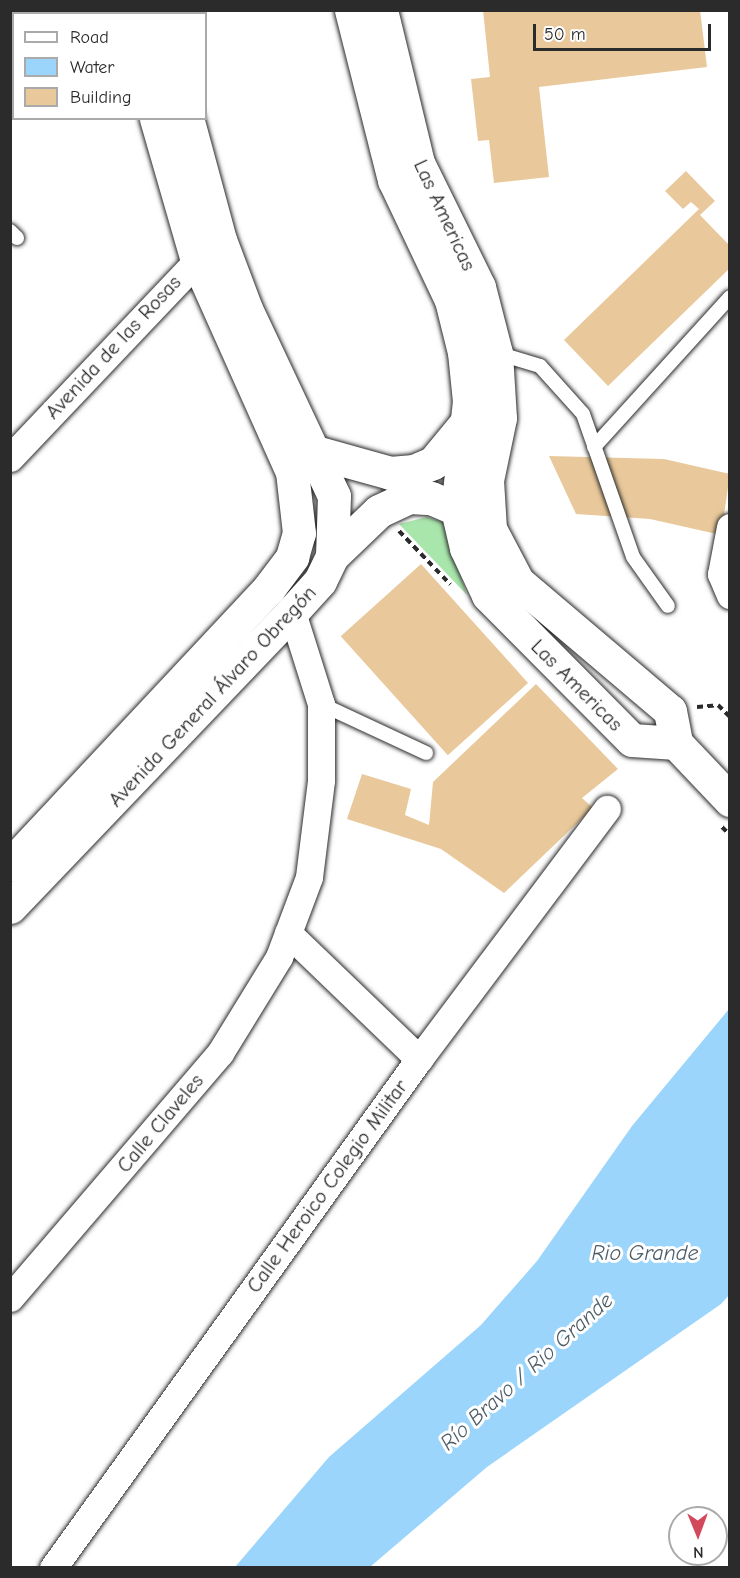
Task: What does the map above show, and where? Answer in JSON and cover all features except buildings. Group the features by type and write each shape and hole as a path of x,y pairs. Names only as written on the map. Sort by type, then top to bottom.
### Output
{"main road":[{"name":"Las Americas","path":"351,10 394,180 451,300 464,352 465,424 457,509 466,548 488,595 632,740 676,743"},
{"name":"Las Americas","path":"381,10 418,163 479,287 496,353 500,418 487,480 490,529 518,582 670,711"},
{"name":"Avenida General Álvaro Obregón","path":"10,865 292,557 299,532 292,472 157,120"},
{"name":"Avenida General Álvaro Obregón","path":"10,907 292,612 326,568 334,496 315,452 208,249 187,120"},
{"path":"315,452 390,473 414,471 433,463 465,424"},
{"path":"292,557 326,568 379,511 409,497 431,498 457,509"},
{"path":"670,711 676,743 729,800"}],"street":[{"name":"Avenida de las Rosas","path":"10,458 208,249"},
{"path":"729,527 722,574 729,595"},
{"name":"Calle Claveles","path":"10,1298 220,1053 279,957 309,877 321,780 321,704 292,612"},
{"name":"Calle Heroico Colegio Militar","path":"53,1568 419,1059 607,808"},
{"path":"288,933 419,1059"}],"lane":[{"path":"594,447 729,297"},
{"path":"464,352 496,353 540,366 558,381 583,414 633,557 668,606"},
{"path":"321,704 426,753"}],"path":[{"path":"670,711 718,705 729,717"}],"green space":[{"path":"427,517 443,522 467,595 399,524"}],"water":[{"name":"Rio Grande","path":"729,1009 730,1294 721,1304 487,1467 370,1567 235,1567 329,1457 481,1325 537,1261 632,1126"}],"water label":[{"name":"Río Bravo / Rio Grande","path":"527,1372"}]}
